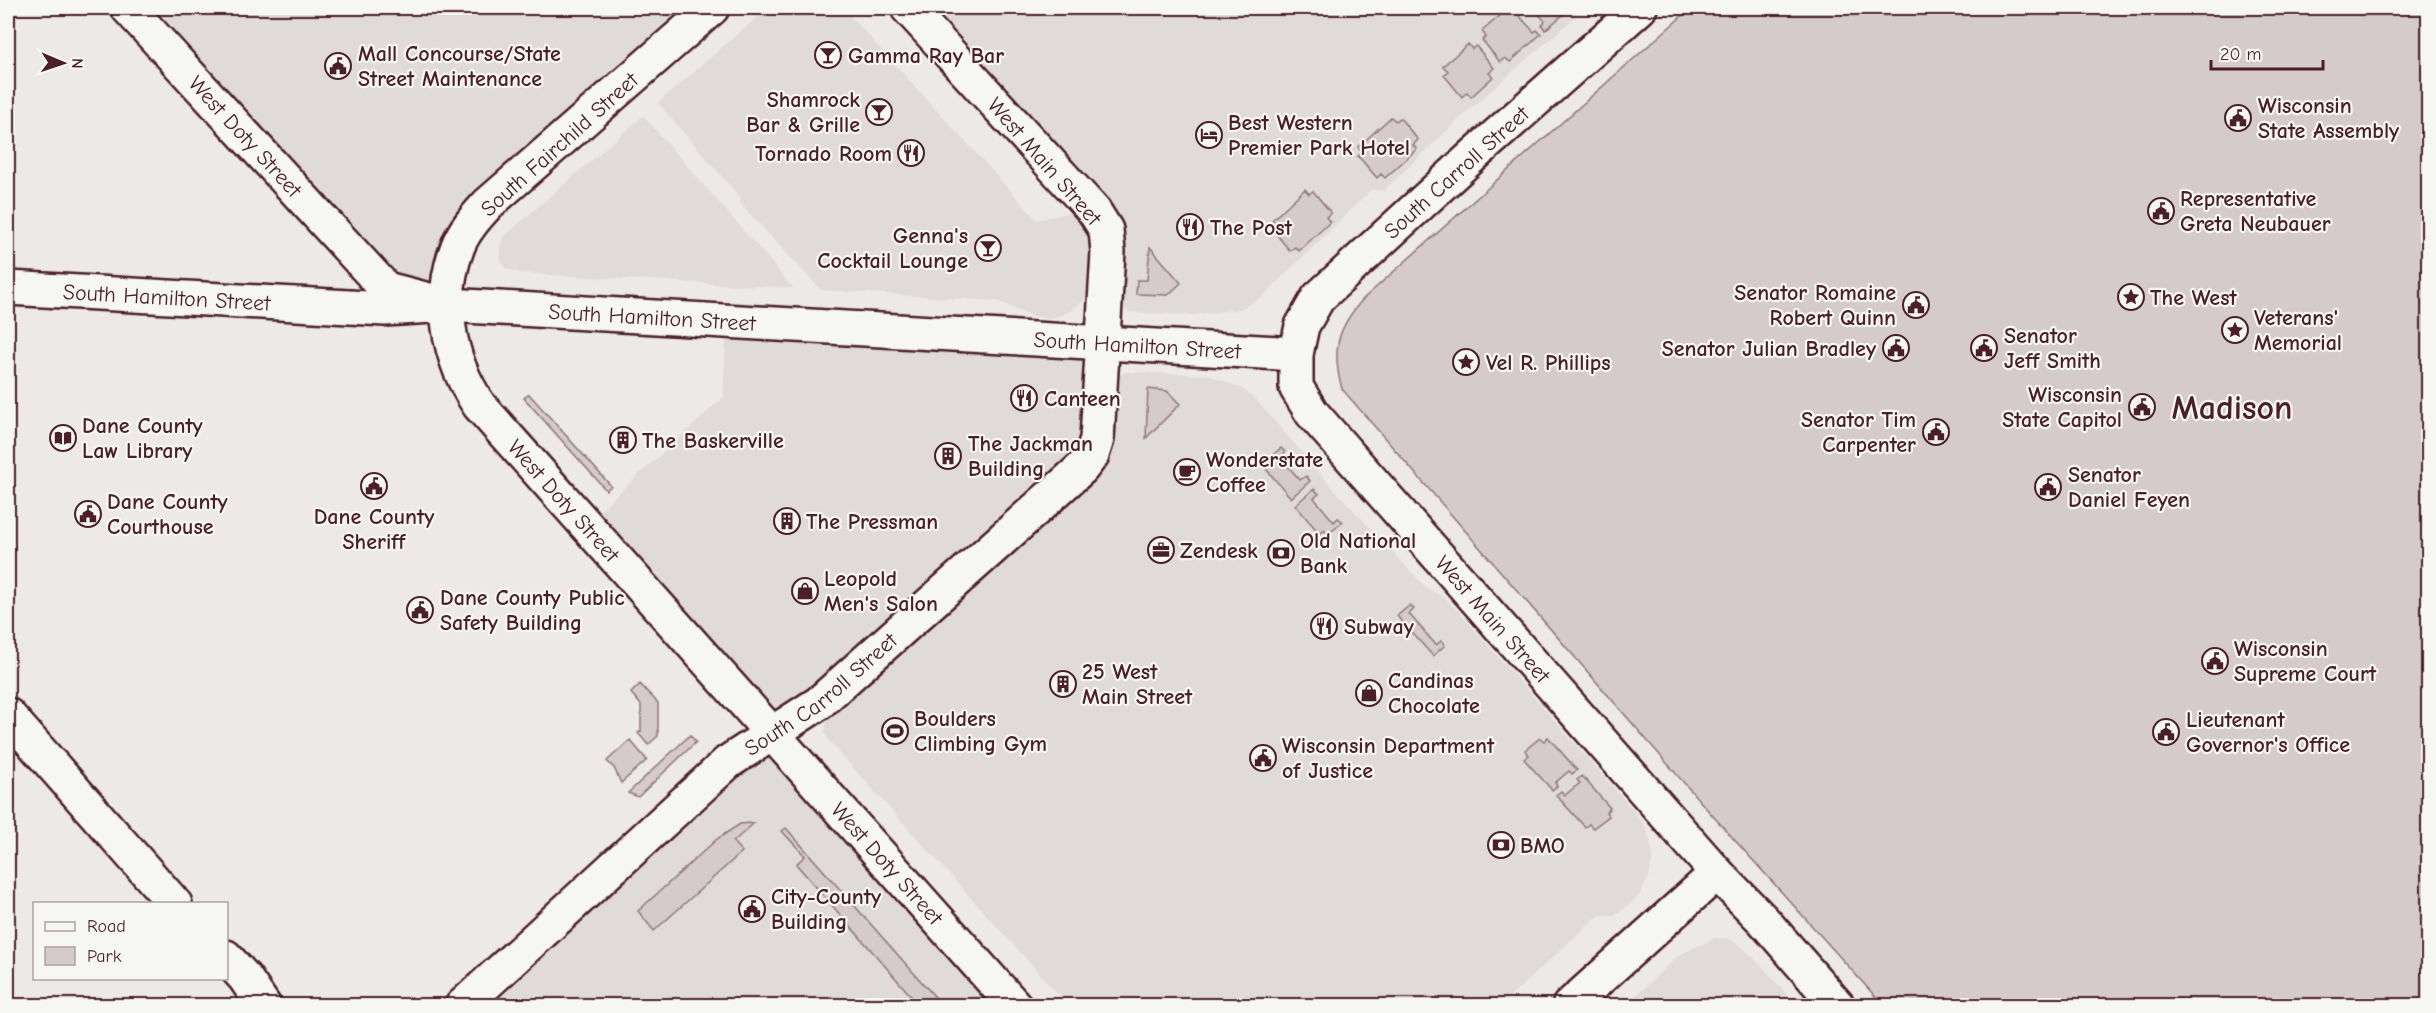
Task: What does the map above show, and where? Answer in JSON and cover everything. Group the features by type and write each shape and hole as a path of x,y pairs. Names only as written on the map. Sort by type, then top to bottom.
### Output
{"street":[{"name":"West Doty Street","path":"128,8 386,289 447,305 454,355 466,385 479,405 1015,1005"},
{"name":"South Fairchild Street","path":"447,305 458,245 488,204 712,8"},
{"name":"West Main Street","path":"908,8 1101,220 1106,230 1108,252 1103,344"},
{"name":"South Carroll Street","path":"1296,354 1302,326 1318,298 1474,155 1640,8"},
{"name":"South Hamilton Street","path":"8,288 385,309 447,305 1296,354"},
{"name":"South Carroll Street","path":"462,1005 728,762 819,703 1082,468 1092,455 1097,439 1103,344"},
{"name":"West Main Street","path":"1296,354 1296,387 1312,413 1717,873 1764,921 1838,1005"},
{"path":"8,715 175,902"},
{"path":"1569,1005 1717,873"},
{"path":"228,959 264,1005"}],"shaded area":[{"path":"128,8 712,8 487,204 448,305 386,289"},
{"path":"768,8 847,8 845,10 1037,220 1072,212 1087,231 1090,241 1085,300 1068,312 1052,318 1044,318 1026,314 998,301 821,290 739,202 742,199 658,103"},
{"path":"934,8 1585,8 1469,110 1383,191 1372,189 1262,297 1240,309 1193,315 1129,312 1124,307 1126,240 1116,211"},
{"path":"643,116 793,288 519,273 505,268 501,260 500,247 503,238"},
{"path":"727,322 1103,344 1097,439 772,733 585,524 723,398"},
{"path":"1125,372 1209,375 1242,389 1256,400 1331,486 1426,588 1444,597 1458,611 1633,810 1647,829 1653,856 1649,877 1638,897 1615,916 1601,915 1593,920 1501,1005 1068,1005 829,741 825,733 826,724 831,716 1111,462 1114,451 1120,376"},
{"path":"772,733 1015,1005 461,1006"},
{"path":"1714,938 1727,938 1740,945 1796,1005 1626,1005 1678,956"}],"green space":[{"path":"1509,8 1518,8 1515,11 1534,32 1537,30 1541,34 1510,62 1505,58 1500,62 1482,40 1486,37 1482,31"},
{"path":"1533,8 1571,8 1545,30 1542,25 1545,21"},
{"path":"1691,8 2428,8 2428,1005 1883,1005 1705,807 1342,389 1337,363 1339,340 1348,319 1364,298"},
{"path":"1468,44 1472,49 1476,46 1494,68 1489,73 1493,77 1471,97 1467,92 1462,97 1444,75 1448,71 1443,66"},
{"path":"1391,117 1396,121 1400,118 1418,140 1413,145 1417,149 1385,178 1381,174 1377,178 1358,156 1362,153 1358,147"},
{"path":"1305,189 1309,194 1313,191 1331,213 1326,217 1330,222 1299,251 1295,247 1290,251 1272,229 1276,225 1272,220"},
{"path":"1150,247 1181,283 1168,295 1136,294 1137,280 1147,280"},
{"path":"1148,389 1167,391 1180,404 1146,438"},
{"path":"529,394 611,486 606,490 524,398"},
{"path":"1281,448 1285,452 1280,457 1300,480 1306,476 1310,481 1291,498 1266,469 1271,465 1267,460"},
{"path":"1314,489 1319,494 1314,498 1334,522 1338,518 1343,522 1328,534 1324,530 1320,534 1295,505"},
{"path":"1410,605 1414,609 1409,614 1436,645 1441,641 1445,645 1433,656 1397,616"},
{"path":"640,684 658,703 658,736 648,745 638,733 641,731 641,705 631,693"},
{"path":"690,735 696,742 638,797 628,793"},
{"path":"1548,737 1577,770 1572,774 1569,771 1555,783 1557,786 1552,790 1524,759 1529,755 1525,750 1540,738 1544,741"},
{"path":"630,740 647,760 621,783 614,768 607,761"},
{"path":"1582,776 1610,808 1606,812 1609,816 1593,828 1589,824 1585,827 1556,795 1561,791 1565,795 1580,783 1577,780"},
{"path":"754,823 733,842 742,852 654,931 638,911 717,839 740,824"},
{"path":"786,828 942,1005 919,1005 796,864 805,856 782,831"}],"place":[{"name":"Gamma Ray Bar","path":"828,55"},
{"name":"Mall Concourse/State Street Maintenance","path":"338,66"},
{"name":"Shamrock Bar & Grille","path":"879,112"},
{"name":"Wisconsin State Assembly","path":"2238,118"},
{"name":"Best Western Premier Park Hotel","path":"1209,135"},
{"name":"Tornado Room","path":"911,153"},
{"name":"Representative Greta Neubauer","path":"2161,211"},
{"name":"The Post","path":"1190,227"},
{"name":"Genna's Cocktail Lounge","path":"988,248"},
{"name":"The West","path":"2131,297"},
{"name":"Senator Romaine Robert Quinn","path":"1916,305"},
{"name":"Veterans' Memorial","path":"2235,330"},
{"name":"Senator Julian Bradley","path":"1896,348"},
{"name":"Senator Jeff Smith","path":"1984,348"},
{"name":"Vel R. Phillips","path":"1466,362"},
{"name":"Canteen","path":"1024,398"},
{"name":"Wisconsin State Capitol","path":"2142,407"},
{"name":"Senator Tim Carpenter","path":"1936,432"},
{"name":"Dane County Law Library","path":"63,438"},
{"name":"The Baskerville","path":"623,440"},
{"name":"The Jackman Building","path":"948,456"},
{"name":"Wonderstate Coffee","path":"1187,472"},
{"name":"Dane County Sheriff","path":"374,486"},
{"name":"Senator Daniel Feyen","path":"2048,487"},
{"name":"Dane County Courthouse","path":"88,514"},
{"name":"The Pressman","path":"787,521"},
{"name":"Zendesk","path":"1161,550"},
{"name":"Old National Bank","path":"1281,553"},
{"name":"Leopold Men's Salon","path":"805,591"},
{"name":"Dane County Public Safety Building","path":"420,610"},
{"name":"Subway","path":"1324,626"},
{"name":"Wisconsin Supreme Court","path":"2215,661"},
{"name":"25 West Main Street","path":"1063,684"},
{"name":"Candinas Chocolate","path":"1369,693"},
{"name":"Boulders Climbing Gym","path":"895,731"},
{"name":"Lieutenant Governor's Office","path":"2166,732"},
{"name":"Wisconsin Department of Justice","path":"1263,758"},
{"name":"BMO","path":"1501,845"},
{"name":"City-County Building","path":"752,909"}],"district":[{"name":"Madison","path":"2232,407"}]}
